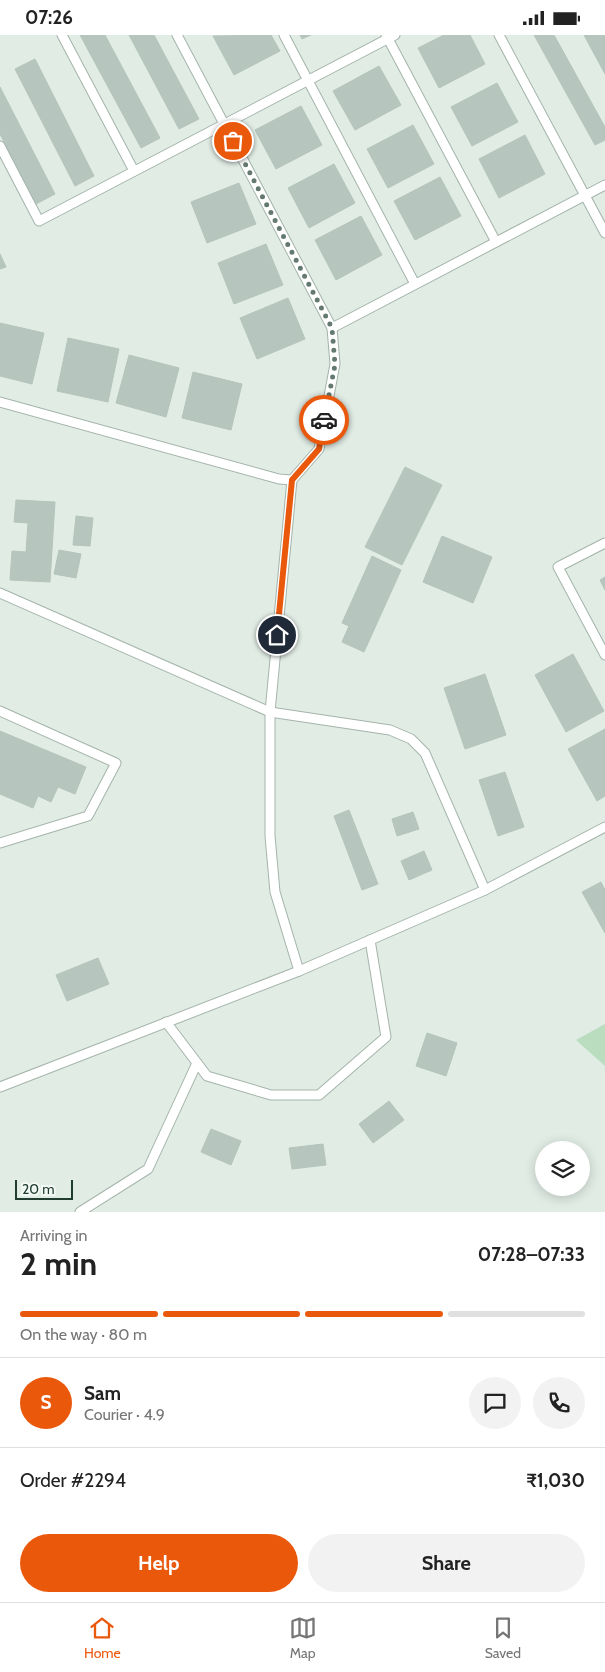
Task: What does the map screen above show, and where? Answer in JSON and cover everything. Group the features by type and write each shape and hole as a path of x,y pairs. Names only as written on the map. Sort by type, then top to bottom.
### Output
{"lane":[{"path":"62,35 134,171"},
{"path":"177,35 332,328 335,365 319,449 292,480 270,712 270,836 275,892 299,971"},
{"path":"284,35 415,284"},
{"path":"499,35 605,233"},
{"path":"0,146 39,221 390,36 496,242"},
{"path":"332,328 605,185"},
{"path":"0,402 279,479 292,480"},
{"path":"605,543 558,567 605,655"},
{"path":"0,593 270,712 390,730 411,739 425,753 485,890"},
{"path":"0,711 116,763 88,816 0,843"},
{"path":"0,1087 299,971 485,890 605,827"},
{"path":"166,1022 207,1076 271,1095 319,1095 386,1037 370,940"},
{"path":"80,1212 148,1169 197,1063"}],"green space":[{"path":"605,1024 605,1066 576,1040"}],"building":[{"path":"80,35 105,35 160,138 141,148"},
{"path":"129,35 154,35 199,119 179,129"},
{"path":"271,35 280,51 234,75 213,36"},
{"path":"300,35 311,35 302,39"},
{"path":"444,35 470,35 485,64 439,88 418,48"},
{"path":"534,35 554,35 605,127 605,140 595,145"},
{"path":"584,35 604,35 605,74"},
{"path":"35,59 94,176 75,186 15,69"},
{"path":"379,66 401,105 355,130 333,91"},
{"path":"497,83 518,122 472,146 451,107"},
{"path":"0,87 55,194 36,204 0,134"},
{"path":"301,106 322,145 276,169 255,130"},
{"path":"413,125 434,164 388,188 367,149"},
{"path":"525,135 545,174 499,198 479,159"},
{"path":"334,164 355,203 309,228 288,188"},
{"path":"440,177 461,216 415,240 394,201"},
{"path":"239,183 256,224 207,243 191,202"},
{"path":"361,216 382,255 336,280 315,240"},
{"path":"266,244 283,285 234,304 218,263"},
{"path":"0,254 6,267 0,269"},
{"path":"288,298 305,339 257,359 240,318"},
{"path":"0,323 44,333 32,384 0,376"},
{"path":"68,338 119,349 108,402 57,391"},
{"path":"129,355 179,368 166,417 116,403"},
{"path":"193,372 242,384 231,430 182,418"},
{"path":"405,467 442,485 402,565 365,547"},
{"path":"16,500 55,502 50,582 10,580 12,551 26,552 28,523 14,522"},
{"path":"76,516 93,518 90,546 73,545"},
{"path":"442,536 492,557 473,603 423,582"},
{"path":"59,550 81,554 76,578 54,574"},
{"path":"372,556 401,570 364,652 342,642 349,626 342,623"},
{"path":"605,577 605,590 600,580"},
{"path":"573,654 604,711 566,732 535,675"},
{"path":"485,674 506,735 465,749 444,688"},
{"path":"605,729 605,796 597,801 568,749"},
{"path":"0,731 86,767 75,794 58,787 51,802 38,796 33,808 0,794"},
{"path":"505,772 524,827 498,836 479,780"},
{"path":"349,810 378,884 362,890 334,816"},
{"path":"413,812 419,829 397,836 392,819"},
{"path":"424,851 432,870 409,880 401,861"},
{"path":"601,882 605,890 605,933 582,892"},
{"path":"98,958 109,984 67,1001 56,975"},
{"path":"427,1033 457,1043 446,1076 416,1066"},
{"path":"389,1101 404,1120 373,1143 359,1124"},
{"path":"211,1129 241,1141 231,1165 201,1152"},
{"path":"323,1144 326,1165 292,1169 289,1148"}],"way so far":[{"path":"233,141 332,328 335,365 324,420"}],"route":[{"path":"277,635 292,480 319,449 324,420"}]}
